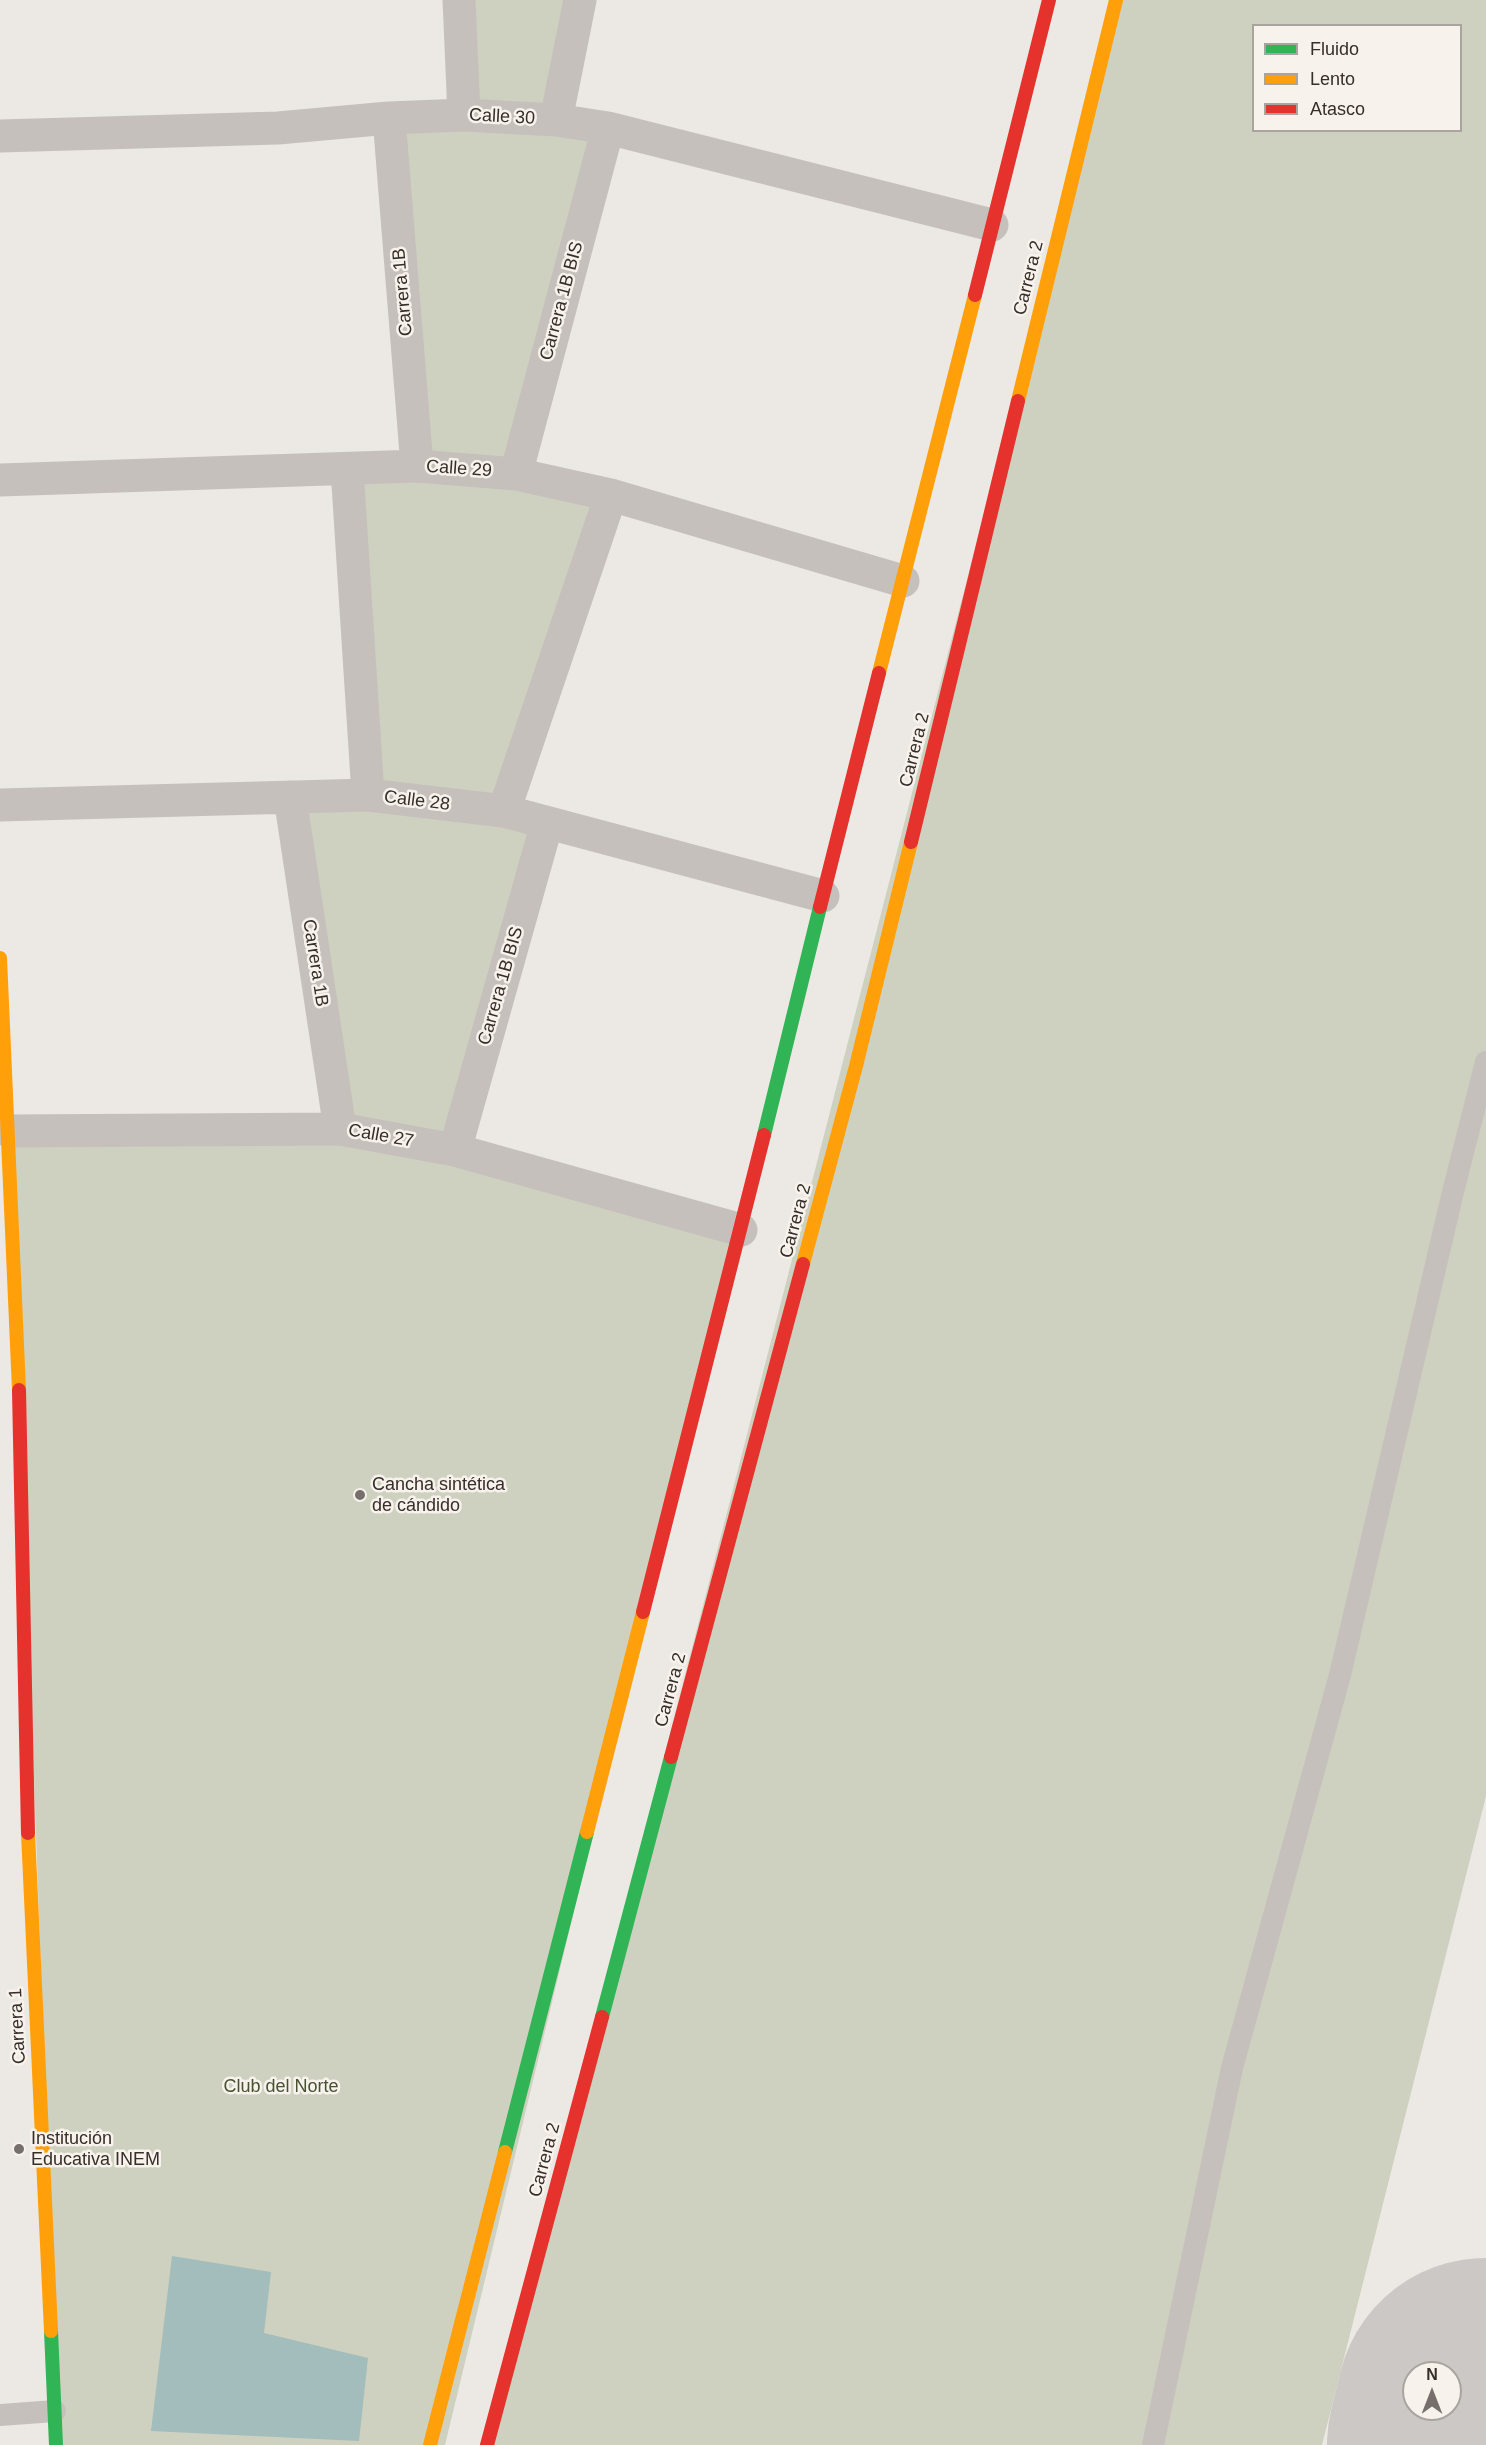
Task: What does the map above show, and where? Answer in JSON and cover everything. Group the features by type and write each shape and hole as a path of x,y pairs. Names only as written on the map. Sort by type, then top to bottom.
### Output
{"main road":[{"path":"430,2445 741,1230 1049,0"},
{"name":"Carrera 2","path":"487,2445 856,1065 1116,0"},
{"name":"Carrera 1","path":"0,958 9,1131 8,1310 21,1438 28,1861 56,2445"}],"street":[{"path":"459,0 464,115"},
{"path":"556,120 580,0"},
{"name":"Calle 30","path":"0,136 278,128 389,118 464,115 556,120 608,128 992,225"},
{"name":"Carrera 1B","path":"389,118 417,466"},
{"name":"Carrera 1B BIS","path":"516,474 608,128"},
{"name":"Calle 29","path":"0,480 417,466 516,474 611,495 903,581"},
{"path":"347,469 368,795"},
{"path":"504,811 611,495"},
{"name":"Calle 28","path":"0,805 368,795 504,811 823,896"},
{"name":"Carrera 1B","path":"290,796 340,1129"},
{"name":"Carrera 1B BIS","path":"455,1150 547,823"},
{"name":"Calle 27","path":"9,1131 340,1129 455,1150 741,1230"}],"lane":[{"path":"1153,2445 1232,2068 1340,1675 1452,1196 1486,1062"},
{"path":"0,2415 55,2411"}],"green space":[{"name":"Club del Norte","path":"461,0 576,0 553,118 607,128 515,473 608,495 505,815 542,822 449,1153 741,1220 445,2445 58,2445 11,1139 349,1133 293,799 370,798 349,471 417,465 391,119 466,117"},
{"path":"1116,0 1486,0 1486,1796 1322,2445 487,2445"}],"water":[{"path":"172,2256 271,2272 264,2333 368,2358 359,2441 151,2431"}],"runway":[{"path":"1477,2445 1486,2408"}],"traffic: fast":[{"path":"764,1135 820,907"},
{"path":"602,2017 671,1757"},
{"path":"505,2152 587,1832"},
{"path":"51,2331 56,2445"}],"traffic: slow":[{"path":"1018,401 1116,0"},
{"path":"879,673 975,295"},
{"path":"803,1264 856,1066 911,842"},
{"path":"0,958 19,1390"},
{"path":"587,1832 643,1612"},
{"path":"28,1833 51,2331"},
{"path":"430,2445 505,2152"}],"traffic: jam":[{"path":"975,295 1049,0"},
{"path":"911,842 1018,401"},
{"path":"820,907 879,673"},
{"path":"643,1612 764,1135"},
{"path":"671,1757 803,1264"},
{"path":"19,1390 28,1833"},
{"path":"487,2445 602,2017"}],"place":[{"name":"Cancha sintética de cándido","path":"360,1495"},
{"name":"Institución Educativa INEM","path":"19,2149"}]}
